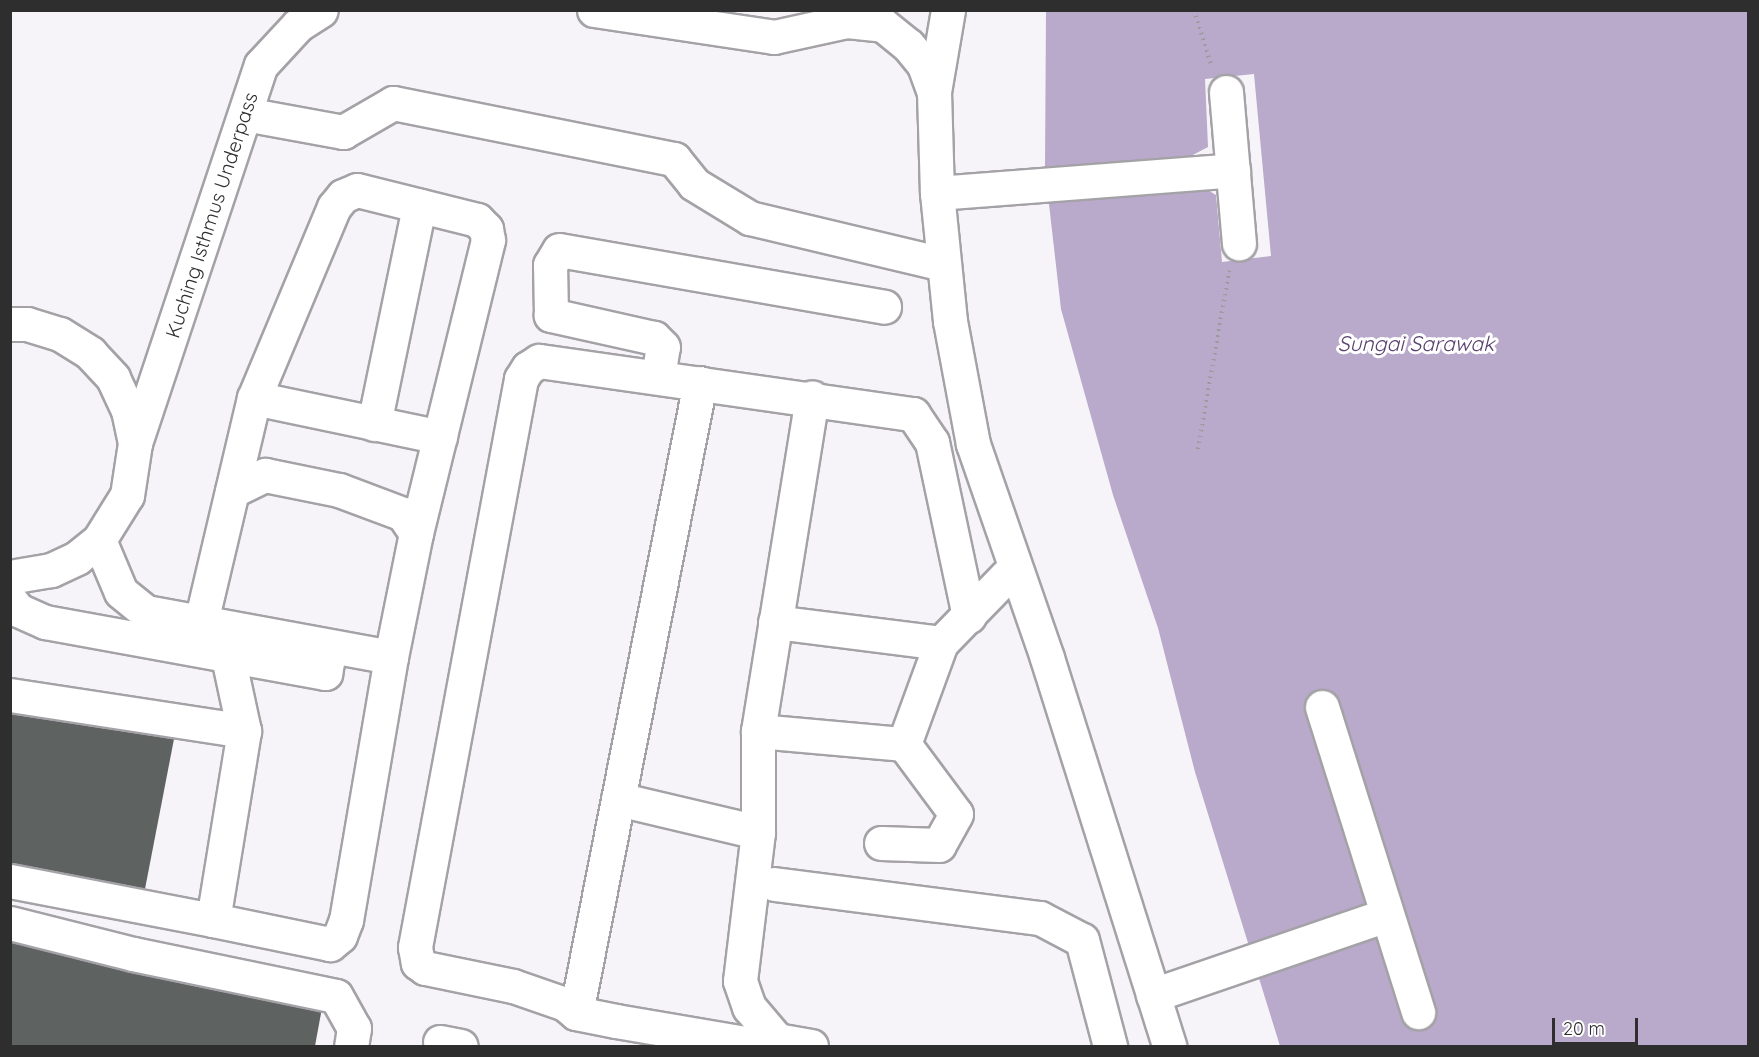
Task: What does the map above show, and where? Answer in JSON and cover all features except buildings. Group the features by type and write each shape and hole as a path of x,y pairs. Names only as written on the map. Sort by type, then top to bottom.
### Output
{"street":[{"name":"Kuching Isthmus Underpass","path":"135,443 261,65 298,25 321,10"},
{"path":"594,10 774,37 854,16 883,25 908,45 924,65 934,92"},
{"path":"948,10 934,92 937,193 943,264 973,444 1013,569 1047,658 1169,1047"},
{"path":"1221,85 1233,170 1235,252"},
{"path":"244,114 343,132 393,103 674,159 694,183 750,218 943,264"},
{"path":"937,193 1233,170"},
{"path":"10,881 330,944 340,936 346,920 416,532 488,240 486,229 477,220 357,190 343,196 334,207 254,398 201,622"},
{"path":"374,423 419,206"},
{"path":"658,377 663,347 654,338 551,315 550,265 559,250 884,307"},
{"path":"10,324 27,324 60,334 90,353 113,378 128,410 135,443 127,495 99,540 76,558 51,570 10,577"},
{"path":"811,1047 777,1040 746,1043 576,1013 565,1004 513,986 425,968 418,963 415,947 521,379 528,368 539,361 812,397 913,414 932,442 969,616"},
{"path":"576,1013 700,383"},
{"path":"777,1040 749,1007 740,981 758,832 758,731 812,397"},
{"path":"254,398 440,437"},
{"path":"232,491 264,475 339,490 403,514 416,532"},
{"path":"99,540 121,592 146,612 392,657"},
{"path":"904,744 941,643 1013,569"},
{"path":"10,600 18,610 45,622 325,673 330,647"},
{"path":"775,622 941,643"},
{"path":"213,920 244,731 228,657"},
{"path":"10,695 244,731"},
{"path":"1322,707 1418,1012"},
{"path":"758,731 904,744 956,814 939,845 881,843"},
{"path":"618,799 758,832"},
{"path":"774,884 1040,918 1082,940 1110,1047"},
{"path":"1154,995 1386,915"},
{"path":"10,923 133,954 336,996 354,1028 351,1047"}],"path":[{"path":"1194,10 1221,85"},
{"path":"1198,449 1235,252"}],"water":[{"name":"Sungai Sarawak","path":"1046,10 1748,11 1748,1046 1280,1046 1195,772 1158,628 1113,495 1061,309 1045,169"}],"pier":[{"path":"1254,74 1271,256 1222,262 1216,195 1199,185 1047,202 1046,184 1187,158 1208,147 1205,79"}]}
